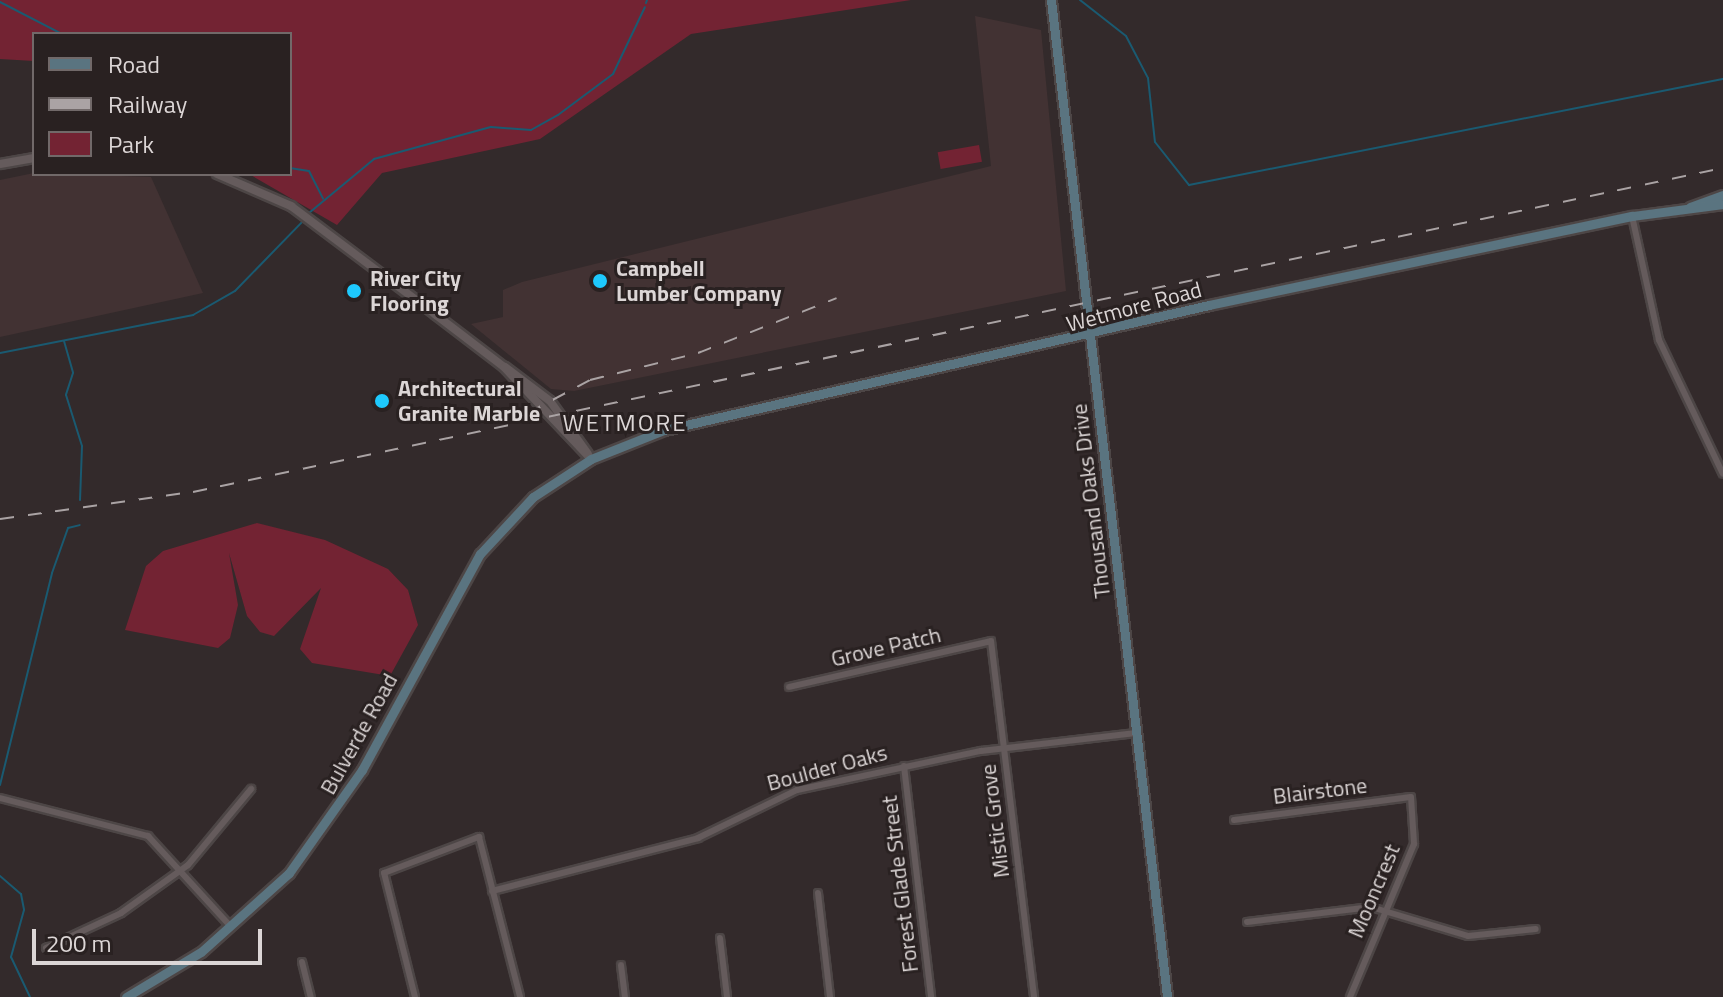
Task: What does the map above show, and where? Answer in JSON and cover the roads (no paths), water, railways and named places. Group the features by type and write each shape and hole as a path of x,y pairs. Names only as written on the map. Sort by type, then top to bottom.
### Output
{"main road":[{"name":"Thousand Oaks Drive","path":"1051,0 1167,997"},
{"name":"Wetmore Road","path":"1690,207 1723,195"},
{"name":"Wetmore Road","path":"591,459 664,430 1090,338 1209,305 1632,216 1723,204"},
{"name":"Bulverde Road","path":"126,997 232,928 289,873 345,798 480,554 533,497 591,459"}],"street":[{"path":"0,164 32,158"},
{"path":"222,176 291,206 550,401 591,459"},
{"path":"1632,216 1659,340 1723,474"},
{"name":"Grove Patch","path":"789,687 991,641"},
{"name":"Mistic Grove","path":"991,641 1034,997"},
{"name":"Boulder Oaks","path":"492,891 672,846 782,795 904,766 1004,748 1136,733"},
{"name":"Forest Glade Street","path":"904,766 931,997"},
{"path":"46,948 121,913 184,869 251,789"},
{"name":"Blairstone","path":"1234,820 1411,797"},
{"name":"Mooncrest","path":"1350,997 1385,907 1414,844 1411,797"},
{"path":"0,798 148,836 184,869 232,928"},
{"path":"415,997 384,873 479,837 520,997"},
{"path":"818,893 830,997"},
{"path":"1247,922 1385,907 1468,936 1536,929"},
{"path":"720,938 727,997"},
{"path":"302,962 311,997"},
{"path":"621,965 625,997"}],"waterway":[{"path":"1080,0 1126,36 1148,78 1155,142 1189,185 1723,79"},
{"path":"0,2 58,32"},
{"path":"309,213 374,159 491,127 531,130 558,115 613,74 645,7"},
{"path":"292,168 309,171 323,199"},
{"path":"0,353 193,315 235,291 306,218"},
{"path":"64,341 73,373 66,395 82,446 80,500"},
{"path":"0,785 52,573 68,528 80,525"},
{"path":"0,876 21,894 24,910 11,957 30,997"}],"railway":[{"path":"0,519 193,492 1723,168"},
{"path":"528,413 590,380 698,353 837,298"}],"place":[{"name":"Campbell Lumber Company","path":"600,281"},
{"name":"River City Flooring","path":"354,291"},
{"name":"Architectural Granite Marble","path":"382,401"}],"district":[{"name":"WETMORE","path":"625,423"}]}
